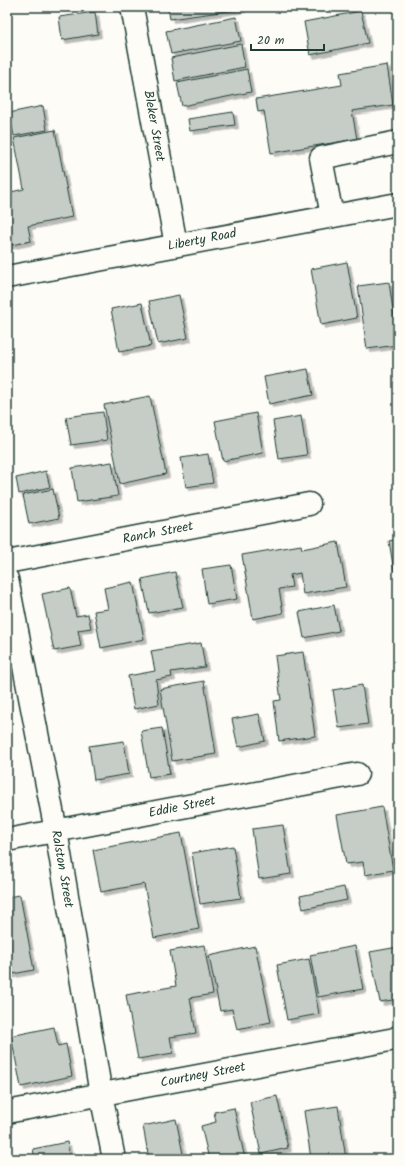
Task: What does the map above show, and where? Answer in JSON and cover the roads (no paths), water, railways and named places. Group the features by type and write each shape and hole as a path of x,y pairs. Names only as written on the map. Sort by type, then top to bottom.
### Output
{"street":[{"name":"Bleker Street","path":"132,7 176,245"},
{"path":"332,216 321,158 398,142"},
{"name":"Liberty Road","path":"7,277 398,204"},
{"name":"Ranch Street","path":"7,562 309,504"},
{"name":"Ralston Street","path":"7,579 56,831 101,1094 114,1159"},
{"name":"Eddie Street","path":"7,840 357,774"},
{"name":"Courtney Street","path":"7,1112 395,1039 398,1037"}]}
